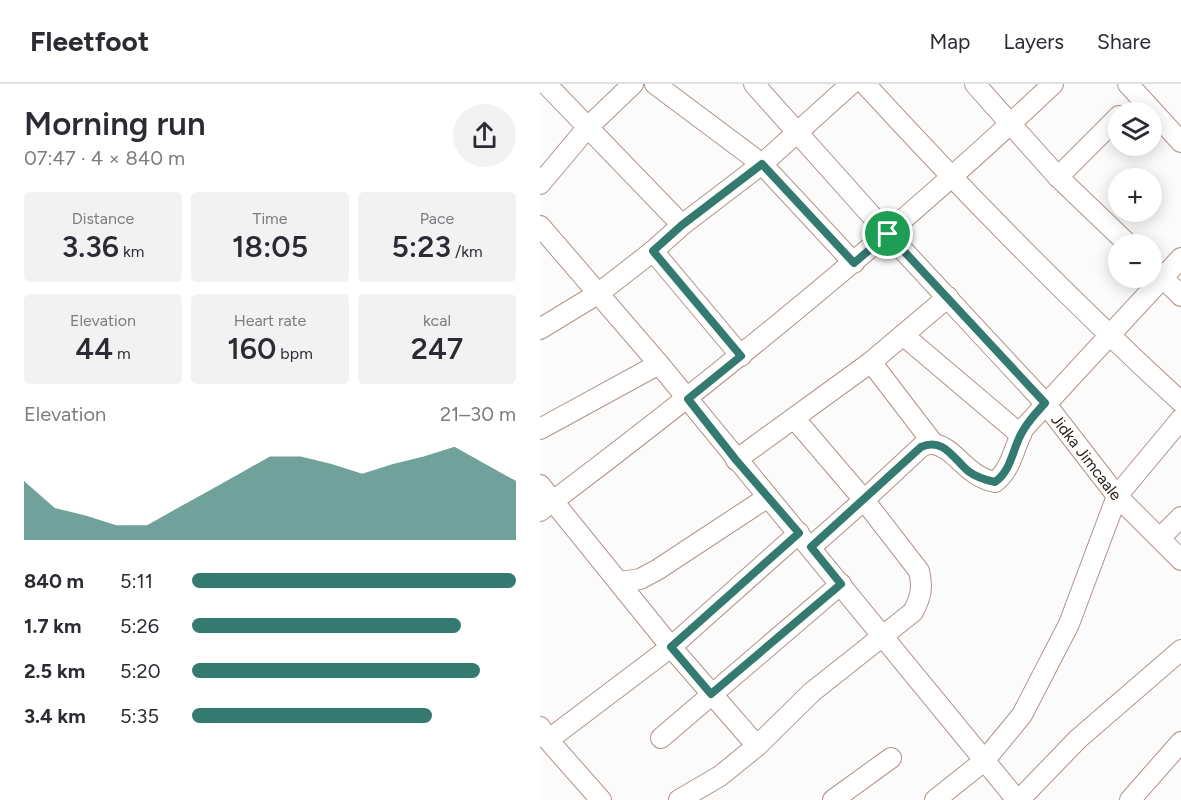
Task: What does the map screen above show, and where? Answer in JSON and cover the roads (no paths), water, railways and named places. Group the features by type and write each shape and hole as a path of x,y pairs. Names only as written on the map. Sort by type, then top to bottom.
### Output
{"street":[{"path":"546,84 682,225"},
{"path":"540,184 587,128 633,84"},
{"path":"655,84 762,164 854,263"},
{"name":"Jidka Jimcaale","path":"754,84 888,234 1045,403 1117,496 1181,560"},
{"path":"540,328 600,293 682,225 762,164 851,84"},
{"path":"865,84 951,178 1109,336 1181,402"},
{"path":"975,84 1058,177 1118,234"},
{"path":"547,506 688,399 854,263 1053,84"},
{"path":"1134,90 1181,142"},
{"path":"1058,177 1108,127"},
{"path":"540,226 600,293 1018,800 1078,739 1181,650"},
{"path":"653,251 741,356"},
{"path":"1162,269 1181,258"},
{"path":"1162,277 1181,296"},
{"path":"871,362 933,443 944,448 970,472 983,480 995,482 1004,475 1021,435 1045,403 1109,336 1145,288"},
{"path":"736,460 871,362 948,297"},
{"path":"903,335 1021,435"},
{"path":"540,429 659,364"},
{"path":"679,800 720,776 757,746 812,692 913,612 921,598 922,584 913,560 794,418"},
{"path":"935,800 984,761 1022,715 1069,624 1117,496 1181,419"},
{"path":"601,800 544,733 671,647 805,540 864,500 921,447 933,443"},
{"path":"540,484 547,506 621,582 671,647 757,746"},
{"path":"621,582 640,579 657,570 768,497"},
{"path":"1160,538 1181,517"},
{"path":"661,738 841,584"},
{"path":"1130,800 1181,742"},
{"path":"833,800 891,758"}]}
